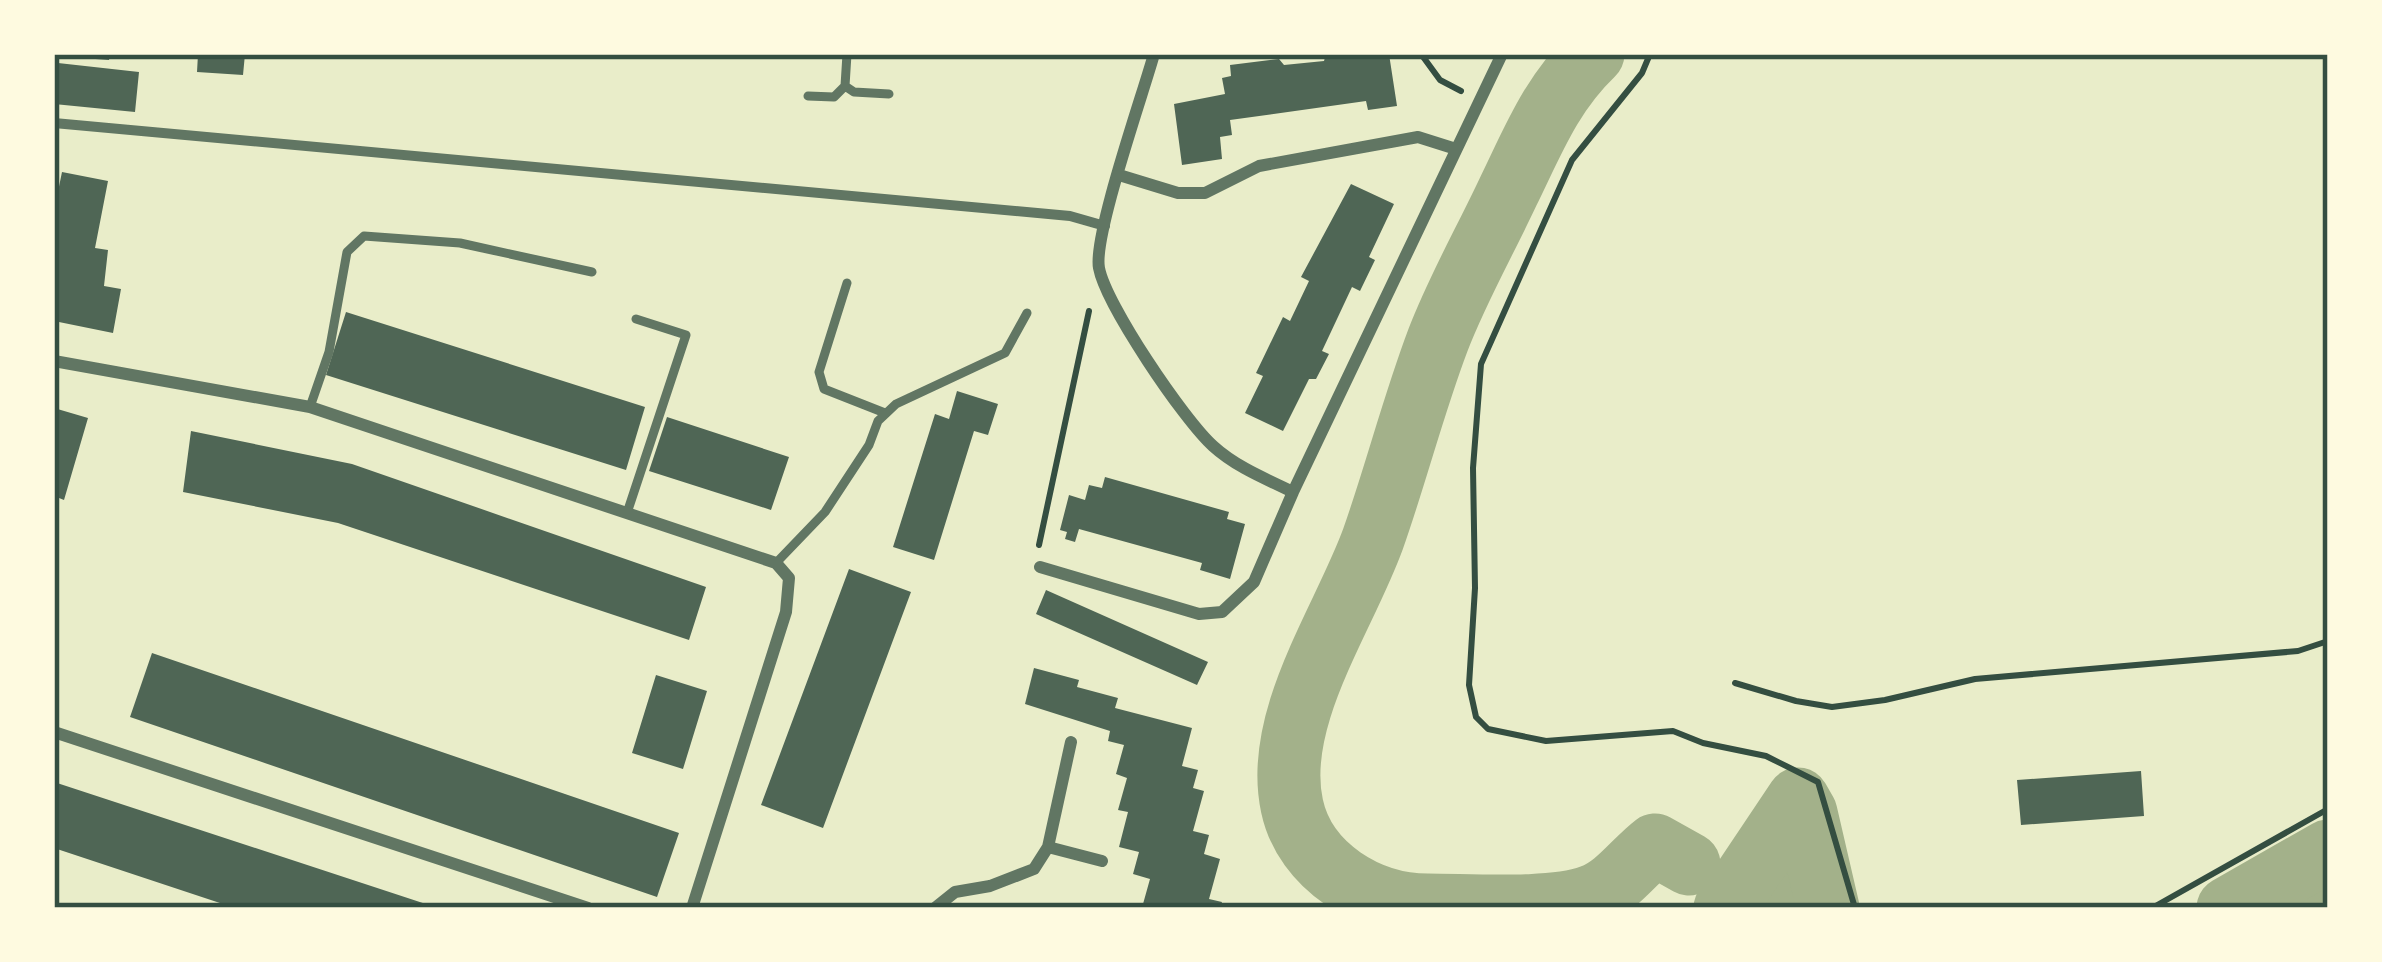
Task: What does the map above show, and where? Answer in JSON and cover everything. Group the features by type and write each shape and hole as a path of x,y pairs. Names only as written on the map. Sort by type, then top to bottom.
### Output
{"street":[{"path":"1154,54 1105,226 1098,267 1122,317 1179,406 1213,447 1293,492"},
{"path":"1040,567 1198,614 1222,612 1254,583 1502,54"},
{"path":"54,123 1070,215 1105,226"},
{"path":"1119,175 1178,193 1205,193 1259,166 1399,140 1418,137 1456,149"},
{"path":"54,362 310,407 776,563 789,578 786,612 692,908"},
{"path":"54,732 588,908"},
{"path":"935,908 955,892 990,886 1034,869 1048,847 1071,742"},
{"path":"1048,847 1102,861"}],"lane":[{"path":"808,96 834,97 845,86 847,54"},
{"path":"845,86 854,92 890,94"},
{"path":"310,407 329,352 346,252 364,236 460,243 592,272"},
{"path":"847,283 819,372 824,389 885,413"},
{"path":"776,563 826,512 885,413 1005,353 1027,313"},
{"path":"627,513 686,334 636,319"}],"path":[{"path":"1420,54 1440,80 1478,103"},
{"path":"1650,54 1642,73 1572,160 1480,364 1469,685 1476,717 1488,729 1546,741 1673,731 1703,743 1766,756 1801,773 1818,782 1855,908"},
{"path":"1040,567 1039,545 1098,267"},
{"path":"1735,682 1796,701 1832,706 1885,700 1975,679 2298,651 2328,641"},
{"path":"2152,908 2328,809"}],"shaded area":[{"path":"1798,799 1806,813 1828,908 1725,908"},
{"path":"2328,851 2328,908 2228,908"}],"building":[{"path":"68,54 110,54 109,60"},
{"path":"198,54 245,54 243,75 197,72"},
{"path":"1326,54 1389,54 1397,106 1368,110 1366,101 1230,120 1232,135 1220,137 1222,159 1182,165 1174,104 1225,94 1222,78 1231,76 1230,65 1279,59 1284,65 1324,61"},
{"path":"58,63 139,72 135,112 54,104"},
{"path":"62,172 108,181 95,248 108,250 104,286 121,289 113,333 54,321 54,211"},
{"path":"1351,184 1394,204 1369,257 1375,260 1360,291 1352,287 1322,351 1329,354 1316,379 1309,379 1283,431 1245,413 1263,376 1256,373 1283,317 1290,321 1309,281 1301,277"},
{"path":"346,312 645,407 626,470 326,375"},
{"path":"957,391 998,404 988,435 974,431 934,560 893,547 935,414 949,419"},
{"path":"54,408 88,418 64,500 54,496"},
{"path":"667,417 789,457 771,510 649,471"},
{"path":"191,431 352,464 706,587 689,640 338,523 183,492"},
{"path":"1105,477 1229,512 1227,519 1245,524 1230,579 1200,570 1202,563 1079,529 1075,542 1065,539 1067,532 1060,530 1069,495 1085,500 1089,485 1102,488"},
{"path":"849,569 911,592 823,828 761,805"},
{"path":"1046,590 1208,662 1197,685 1036,614"},
{"path":"152,653 679,833 657,897 130,717"},
{"path":"1034,668 1079,680 1077,687 1118,698 1115,708 1192,728 1182,766 1198,770 1193,788 1204,791 1193,831 1209,835 1204,854 1220,859 1209,899 1222,902 1220,908 1143,904 1150,879 1133,874 1139,852 1119,847 1128,812 1118,810 1127,778 1116,774 1124,745 1108,741 1110,731 1025,704"},
{"path":"656,675 707,691 683,769 632,753"},
{"path":"2141,771 2144,816 2021,825 2017,780"},
{"path":"54,782 435,907 235,908 54,848"}],"waterway":[{"path":"1593,54 1544,119 1438,340 1373,539 1302,704 1289,773 1292,806 1299,828 1325,864 1362,890 1406,903 1512,906 1576,901 1609,886 1655,845 1689,864"},
{"path":"1725,908 1798,799 1806,813 1828,908"},
{"path":"2228,908 2328,851"}]}
